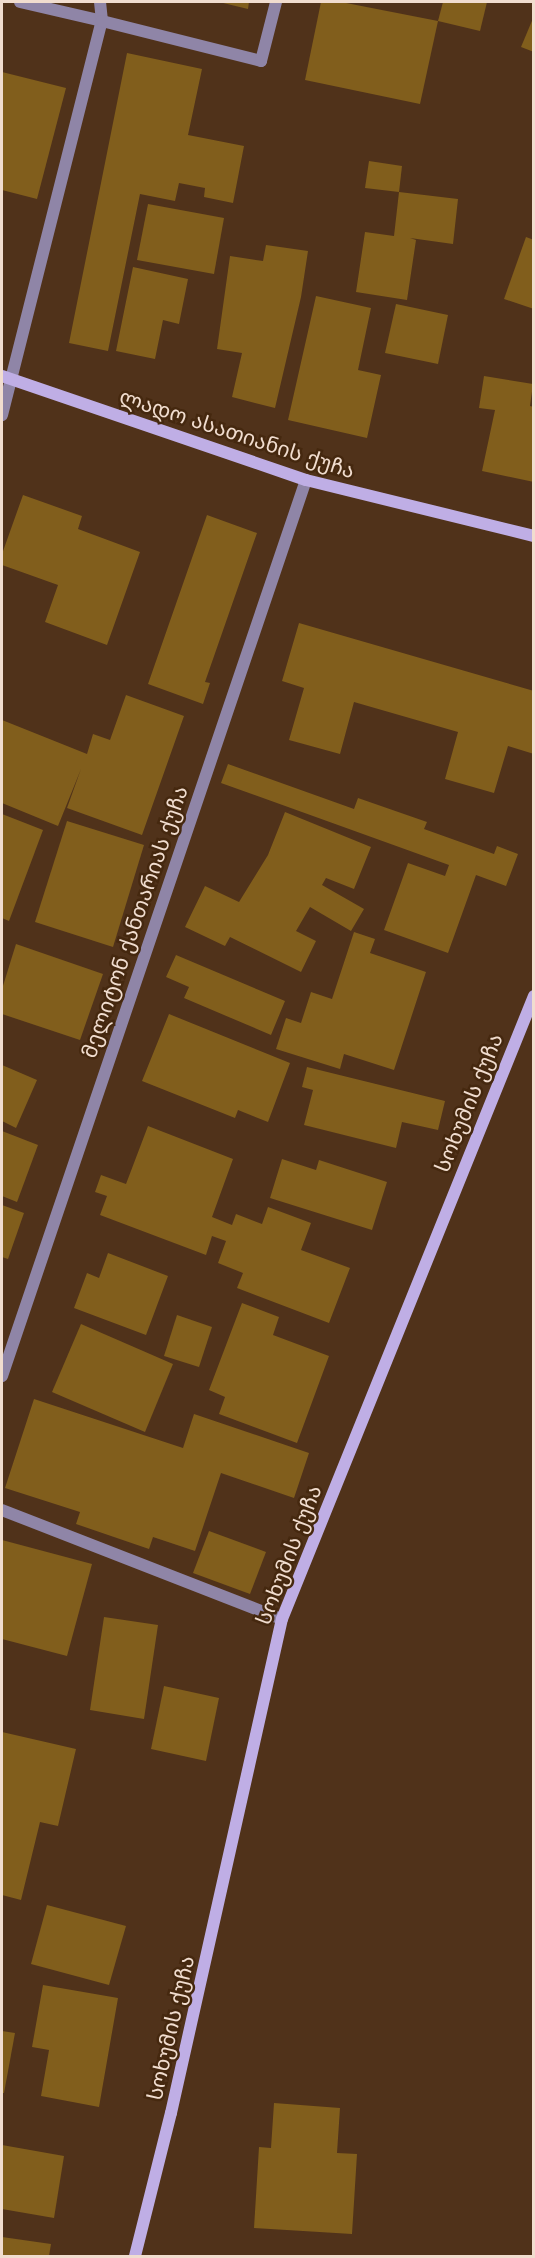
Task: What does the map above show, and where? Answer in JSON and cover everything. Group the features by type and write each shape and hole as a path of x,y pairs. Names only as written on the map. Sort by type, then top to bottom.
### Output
{"street":[{"path":"20,2 261,62 276,2"},
{"path":"2,415 7,378 102,21 100,2"},
{"name":"ლადო ასათიანის ქუჩა","path":"7,378 306,480 534,536"},
{"name":"მელიტონ ქანთარიას ქუჩა","path":"2,1376 306,480"},
{"name":"სოხუმის ქუჩა","path":"135,2256 171,2113 282,1619 534,996"},
{"path":"2,1510 282,1619"}],"path":[{"path":"534,1674 534,1693"}],"building":[{"path":"219,2 249,2 248,9"},
{"path":"321,2 341,2 438,21 420,104 305,80"},
{"path":"443,2 487,2 480,31 438,21"},
{"path":"534,16 534,52 521,47"},
{"path":"127,53 202,69 188,135 244,146 233,203 204,197 205,188 179,183 175,201 140,194 108,351 69,343"},
{"path":"2,72 66,88 37,199 2,190"},
{"path":"369,161 402,166 399,192 365,188"},
{"path":"399,192 458,199 453,244 410,238 416,240 407,300 356,292 365,232 394,236"},
{"path":"148,204 224,218 214,274 137,260"},
{"path":"526,237 534,240 534,309 504,299"},
{"path":"266,245 308,251 301,297 275,408 232,397 242,353 217,349 230,256 263,261"},
{"path":"133,267 188,279 179,324 163,320 155,359 116,351"},
{"path":"316,296 371,308 358,370 381,375 367,438 288,420"},
{"path":"396,304 448,315 438,364 385,353"},
{"path":"484,376 533,384 530,406 534,407 534,482 482,471 495,410 479,408"},
{"path":"23,495 82,516 78,529 140,552 107,645 45,622 58,585 2,565 2,554"},
{"path":"207,515 257,533 205,682 210,683 203,704 148,684"},
{"path":"299,623 534,691 534,754 508,746 494,793 445,779 458,732 354,702 340,754 289,740 304,688 282,681"},
{"path":"126,695 184,716 142,835 67,808 81,769 58,826 2,803 2,720 87,754 93,734 110,740"},
{"path":"228,764 354,809 358,798 427,822 424,829 494,854 497,846 518,854 506,886 476,875 448,953 384,930 408,863 445,876 449,865 221,783"},
{"path":"285,812 371,847 354,889 326,878 322,885 364,909 351,931 310,907 296,931 316,941 301,972 230,937 225,946 185,927 205,886 239,902 268,855"},
{"path":"2,814 43,830 9,921 2,918"},
{"path":"67,821 144,845 113,947 35,922"},
{"path":"354,932 375,939 370,953 426,972 394,1070 344,1054 340,1069 276,1049 286,1018 301,1023 311,992 332,999"},
{"path":"16,944 103,974 80,1040 2,1014 2,989"},
{"path":"176,955 285,1001 271,1035 184,998 189,987 166,977"},
{"path":"169,1014 290,1063 268,1122 238,1110 235,1118 142,1081"},
{"path":"2,1065 37,1080 16,1128 2,1121"},
{"path":"307,1067 445,1101 438,1130 402,1122 396,1148 304,1125 313,1090 302,1087"},
{"path":"148,1126 233,1159 212,1217 232,1225 236,1214 262,1224 268,1207 311,1223 301,1250 350,1268 329,1323 237,1288 243,1273 218,1263 226,1241 212,1236 206,1255 100,1215 107,1196 95,1192 101,1175 126,1184"},
{"path":"2,1131 38,1145 17,1202 2,1196"},
{"path":"282,1159 316,1170 319,1160 387,1182 372,1230 270,1198"},
{"path":"2,1205 24,1213 8,1259 2,1257"},
{"path":"108,1253 168,1276 146,1335 74,1308 87,1273 99,1278"},
{"path":"242,1303 279,1317 273,1335 329,1356 297,1443 219,1414 225,1397 209,1390"},
{"path":"177,1315 212,1327 199,1367 164,1356"},
{"path":"81,1324 173,1364 145,1432 52,1392"},
{"path":"34,1399 183,1448 194,1414 309,1453 294,1498 221,1473 195,1551 153,1537 149,1549 76,1524 80,1512 5,1488"},
{"path":"209,1531 266,1552 250,1594 193,1573"},
{"path":"2,1540 92,1564 67,1656 2,1639"},
{"path":"104,1617 158,1625 144,1719 90,1710"},
{"path":"164,1686 219,1698 206,1761 151,1749"},
{"path":"2,1732 76,1749 58,1826 40,1822 21,1900 2,1895"},
{"path":"47,1905 126,1926 109,1985 31,1964"},
{"path":"43,1985 118,1998 99,2107 41,2096 49,2050 32,2047"},
{"path":"2,2031 15,2033 4,2093 2,2093"},
{"path":"274,2103 340,2108 337,2153 357,2154 352,2234 254,2228 259,2147 271,2148"},
{"path":"2,2145 64,2156 54,2218 2,2209"},
{"path":"2,2237 51,2244 49,2256 2,2256"}]}
